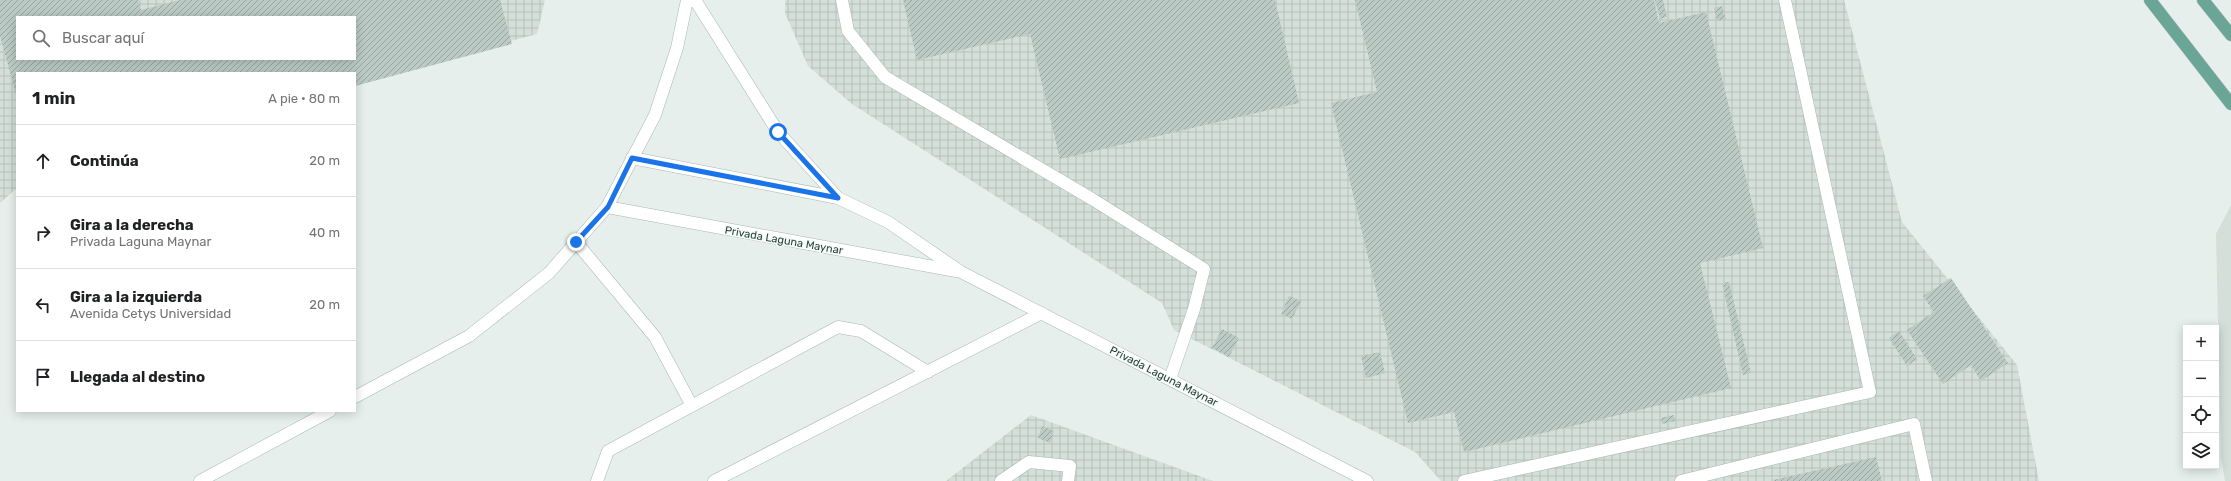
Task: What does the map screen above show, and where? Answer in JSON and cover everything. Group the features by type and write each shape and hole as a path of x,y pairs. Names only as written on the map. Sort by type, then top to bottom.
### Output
{"main road":[{"path":"356,397 469,336 549,273 608,207 655,114 677,48 687,0"},
{"path":"695,0 778,132 838,198"},
{"path":"842,0 848,31 884,77 1092,199 1204,269 1194,309 1170,379"},
{"path":"1464,481 1870,392 1785,0"},
{"path":"2150,0 2231,104"},
{"path":"2203,0 2231,35"},
{"name":"Privada Laguna Maynar","path":"632,158 838,198 888,222 961,272 1367,481"},
{"name":"Privada Laguna Maynar","path":"608,207 961,272"},
{"path":"576,242 655,337 692,406"},
{"path":"714,481 1042,313"},
{"path":"598,481 608,451 838,327 861,331 928,372"},
{"path":"200,481 328,412"},
{"path":"1681,481 1914,424 1926,481"},
{"path":"1001,481 1029,462 1070,466 1068,481"}],"shaded area":[{"path":"0,0 545,0 537,34 356,82 356,72 16,72 16,189 0,203"},
{"path":"785,0 1844,0 1902,222 2017,365 2039,481 1441,481 1415,452 1174,330 1162,303 852,104 808,66 785,13"},
{"path":"2231,205 2231,481 2225,481 2221,457 2216,234"},
{"path":"1031,415 1213,481 946,481"}],"building":[{"path":"0,0 138,0 141,10 180,0 500,0 512,44 356,86 356,72 16,72 16,94 0,36"},
{"path":"903,0 1275,0 1299,103 1060,159 1030,34 917,60"},
{"path":"1355,0 1654,0 1659,23 1706,12 1763,248 1700,263 1731,388 1464,452 1454,412 1408,423 1331,103 1377,92"},
{"path":"1655,0 1663,0 1667,17 1660,19"},
{"path":"1722,6 1726,19 1717,21 1714,8"},
{"path":"1951,278 2008,363 1981,381 1971,365 1943,384 1907,330 1934,312 1923,296"},
{"path":"1729,282 1751,373 1743,375 1722,283"},
{"path":"1289,296 1301,301 1292,319 1281,314"},
{"path":"1222,329 1239,338 1229,357 1212,348"},
{"path":"1899,331 1917,359 1907,366 1889,338"},
{"path":"1380,352 1385,373 1366,378 1361,356"},
{"path":"1674,415 1675,421 1662,424 1661,418"},
{"path":"1042,426 1054,431 1050,443 1038,438"},
{"path":"1876,457 1882,481 1773,480"}],"route":[{"path":"576,242 608,207 632,158 838,198 804,163 778,132"}]}
